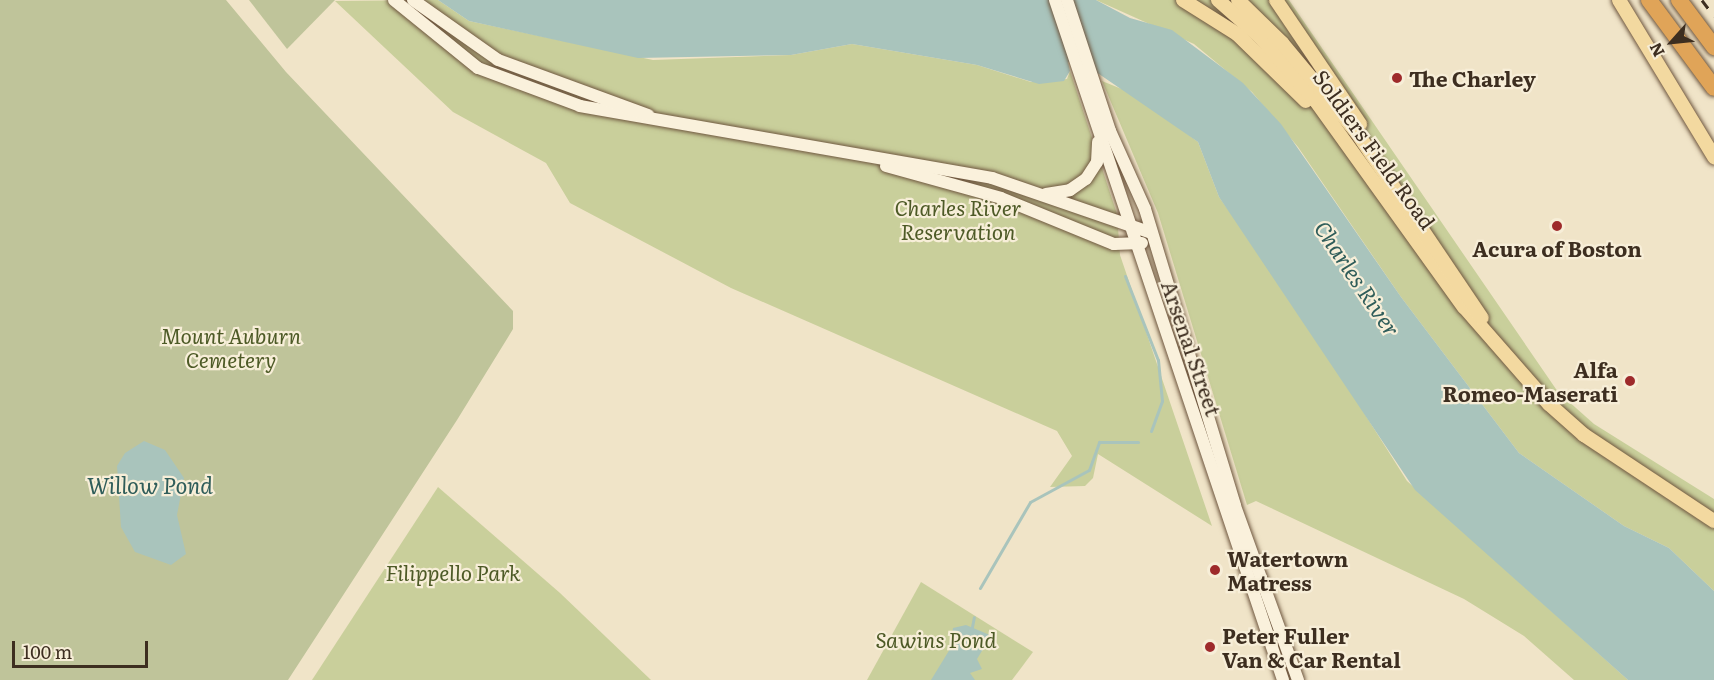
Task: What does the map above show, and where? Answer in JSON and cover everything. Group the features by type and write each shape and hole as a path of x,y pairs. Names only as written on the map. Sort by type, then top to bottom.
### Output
{"highway":[{"path":"1649,0 1714,88"},
{"path":"1679,0 1714,47"}],"main road":[{"path":"394,0 445,46 494,76 595,110 855,158 938,167 1038,193 1131,228 1152,233"},
{"path":"413,0 498,60 677,125"},
{"name":"Arsenal Street","path":"1055,0 1283,680"},
{"name":"Arsenal Street","path":"1067,0 1090,70 1152,233 1235,506 1298,680"},
{"path":"1183,0 1244,40 1356,153"},
{"name":"Soldiers Field Road","path":"1218,0 1277,55 1356,153 1464,307 1489,330 1569,423 1714,521"},
{"name":"Soldiers Field Road","path":"1238,0 1304,69 1386,174 1489,330"},
{"path":"1276,0 1386,174"},
{"path":"1618,0 1714,157"},
{"path":"1038,193 1064,192 1089,176 1098,154 1095,123"},
{"path":"855,158 1001,198 1114,244 1137,245 1152,233"}],"green space":[{"name":"Mount Auburn Cemetery","path":"0,0 226,0 286,72 513,311 513,329 457,420 288,680 0,680"},
{"path":"249,0 335,0 287,49"},
{"name":"Charles River Reservation","path":"438,0 469,21 653,60 791,55 852,44 977,65 1031,82 1067,79 1070,71 1117,214 1120,255 1212,526 1098,454 1093,478 1085,486 1050,487 1072,456 1057,431 731,288 570,203 546,163 453,112 335,1"},
{"path":"1096,0 1289,0 1558,392 1594,424 1714,499 1714,591 1669,548 1624,526 1519,453 1401,297 1298,147 1252,92 1194,44"},
{"path":"1102,81 1134,94 1198,142 1219,197 1289,294 1407,481 1628,680 1574,680 1524,636 1464,599 1256,501 1247,505 1158,213"},
{"name":"Filippello Park","path":"438,487 560,593 651,680 312,680"},
{"name":"Sawins Pond","path":"921,582 1033,652 1012,680 867,680"}],"water":[{"name":"Charles River","path":"438,0 1096,0 1130,18 1172,30 1243,83 1281,124 1401,297 1519,453 1624,526 1669,548 1714,591 1714,680 1628,680 1415,490 1219,197 1198,142 1099,74 1068,62 1070,71 1064,81 1039,84 977,65 852,44 791,55 638,58 469,21"},
{"name":"Willow Pond","path":"144,441 165,450 184,478 177,515 186,554 171,565 135,552 121,527 117,466 125,453"},
{"name":"Sawins Pond","path":"966,625 997,638 988,641 977,659 982,669 970,673 975,680 931,680 950,649 953,628"}],"waterway":[{"path":"1125,276 1158,360 1162,401 1151,431"},
{"path":"980,588 1030,502 1089,470 1099,442 1138,442"},
{"path":"971,632 974,617"}],"railway":[{"path":"1702,0 1714,16"}],"place":[{"name":"The Charley","path":"1397,78"},
{"name":"Acura of Boston","path":"1557,226"},
{"name":"Alfa Romeo-Maserati","path":"1630,381"},
{"name":"Watertown Matress","path":"1215,570"},
{"name":"Peter Fuller Van & Car Rental","path":"1210,647"}]}
